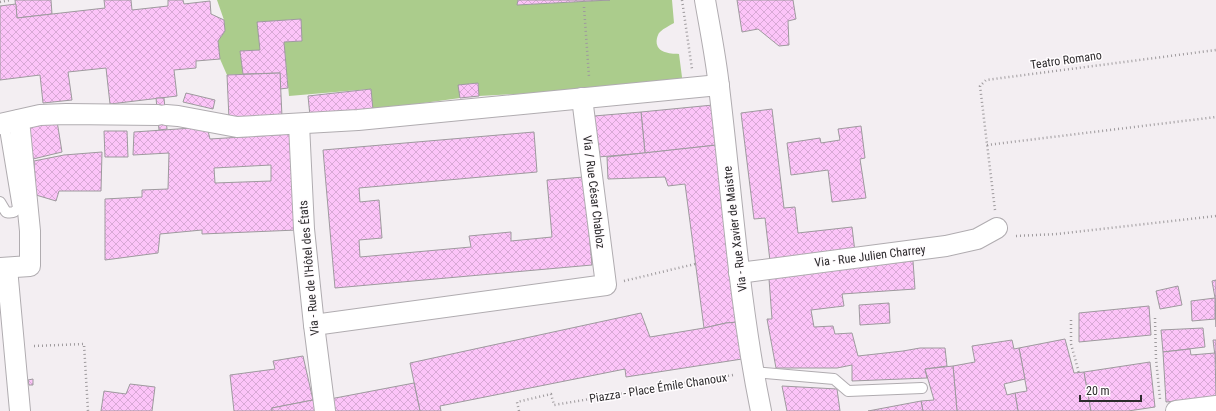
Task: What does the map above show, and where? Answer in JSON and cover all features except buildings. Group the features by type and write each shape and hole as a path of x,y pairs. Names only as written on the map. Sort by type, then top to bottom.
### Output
{"street":[{"name":"Via - Rue Xavier de Maistre","path":"705,0 719,85 739,273 753,372"},
{"path":"20,411 3,268 30,266 30,231 8,122 40,115 66,114 178,116 237,127 299,124 358,120 719,85"},
{"name":"Via / Rue César Chabloz","path":"586,98 606,285"},
{"name":"Via - Rue de l'Hôtel des États","path":"299,124 304,229 325,411"},
{"name":"Via - Rue Julien Charrey","path":"739,273 946,246 977,239 997,228"},
{"path":"314,325 606,285"},
{"path":"753,372 761,411"},
{"path":"1168,407 1216,406"}],"lane":[{"path":"0,202 6,212 12,213 17,211 18,208 8,122"},
{"path":"753,372 834,379 848,391 922,388"}],"path":[{"path":"0,2 11,0"},
{"path":"682,0 694,88"},
{"path":"584,7 586,98"},
{"name":"Teatro Romano","path":"997,228 980,86 986,80 1216,50"},
{"path":"987,145 1216,117"},
{"path":"997,228 1012,236 1057,234 1216,216"},
{"path":"606,285 695,264"},
{"path":"1155,318 1156,359 1168,407"},
{"path":"1071,320 1071,344 1079,373"},
{"path":"34,346 84,344 88,411"},
{"name":"Piazza - Place Émile Chanoux","path":"519,411 517,402 551,394 554,405 753,372"}],"green space":[{"path":"217,0 518,0 517,5 610,0 672,0 674,23 659,33 657,43 660,49 666,53 679,54 683,85 479,96 478,83 459,85 460,98 373,110 370,89 289,96 284,42 302,41 300,19 258,22 260,50 240,51 243,74 227,75 220,59 218,41 225,31 224,20"}]}
